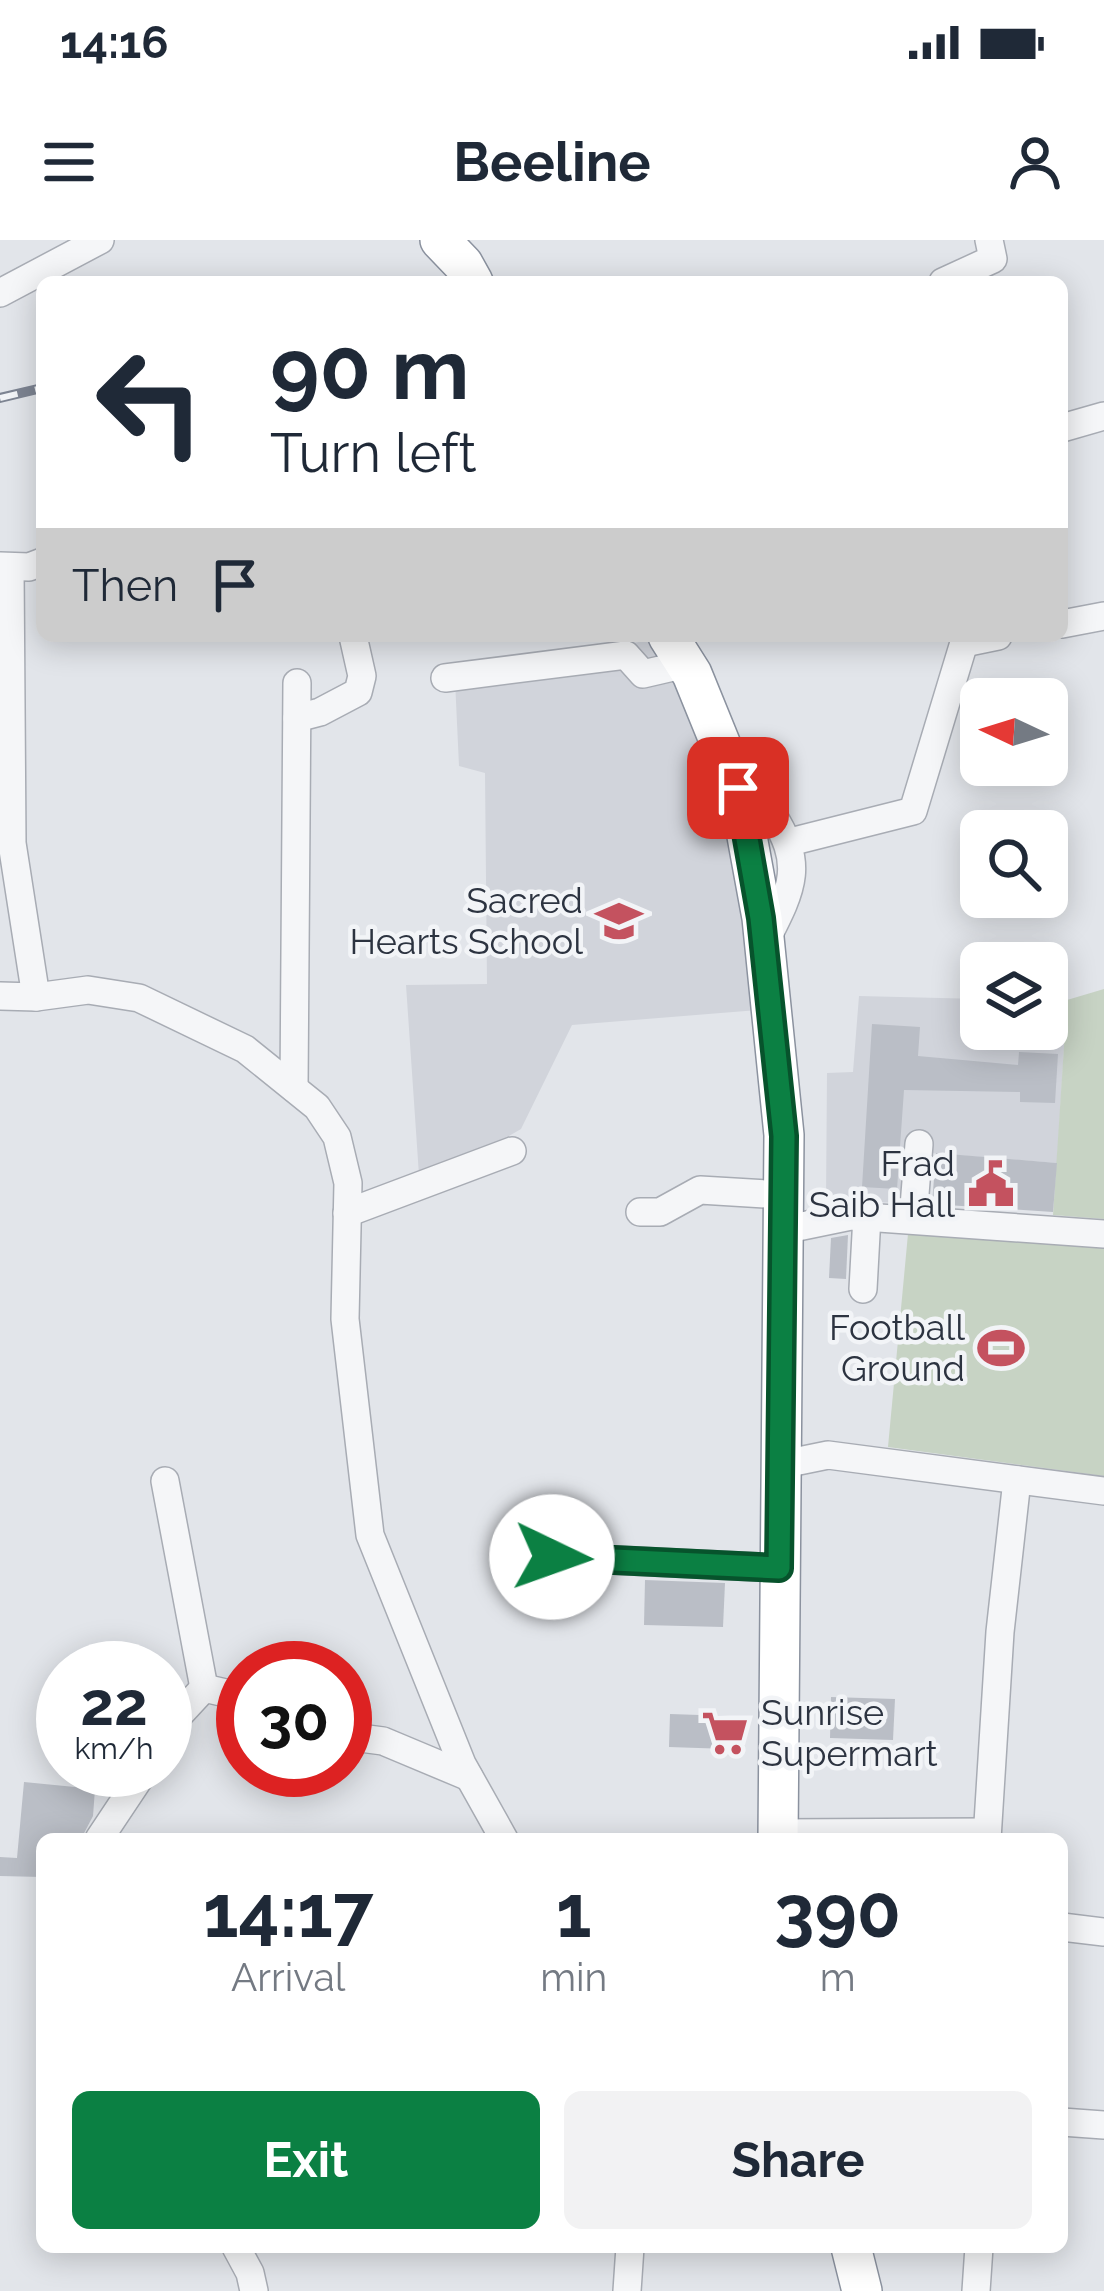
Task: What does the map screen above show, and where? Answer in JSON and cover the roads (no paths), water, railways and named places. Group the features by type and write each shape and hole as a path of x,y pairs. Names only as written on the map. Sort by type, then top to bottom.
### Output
{"highway":[{"path":"440,240 470,276"},
{"path":"677,650 717,730 742,804 764,944 784,1136 778,1833"},
{"path":"852,2253 862,2291"}],"street":[{"path":"0,293 100,240"},
{"path":"956,276 992,260"},
{"path":"1068,426 1104,416"},
{"path":"36,563 5,566 12,843 36,997"},
{"path":"1068,623 1104,616"},
{"path":"297,718 358,692 362,676 354,642"},
{"path":"790,842 913,812 964,642"},
{"path":"445,678 626,655 643,674 677,650"},
{"path":"294,1088 297,683"},
{"path":"742,804 770,811 790,842 791,891 764,944"},
{"path":"0,996 88,990 139,998 245,1049 316,1107 337,1137 348,1184 345,1319 370,1535 469,1777 501,1833"},
{"path":"914,1219 919,1144"},
{"path":"347,1213 512,1151"},
{"path":"640,1212 660,1212 700,1190 783,1213 1104,1234"},
{"path":"863,1289 867,1216"},
{"path":"779,1465 828,1455 1104,1490"},
{"path":"987,1833 1000,1632 1017,1480"},
{"path":"165,1481 204,1688"},
{"path":"507,1555 779,1568"},
{"path":"204,1688 216,1691"},
{"path":"192,1701 204,1688"},
{"path":"372,1740 469,1777"},
{"path":"103,1833 127,1797"},
{"path":"1068,1928 1104,1932"},
{"path":"1068,2122 1104,2125"},
{"path":"239,2253 254,2291"},
{"path":"627,2291 630,2253"},
{"path":"976,2291 979,2253"}],"railway":[{"path":"0,398 36,389"}],"place":[{"name":"Sacred Hearts School","path":"619,921"},
{"name":"Frad Saib Hall","path":"991,1184"},
{"name":"Football Ground","path":"1001,1348"},
{"name":"Sunrise Supermart","path":"725,1733"}]}
